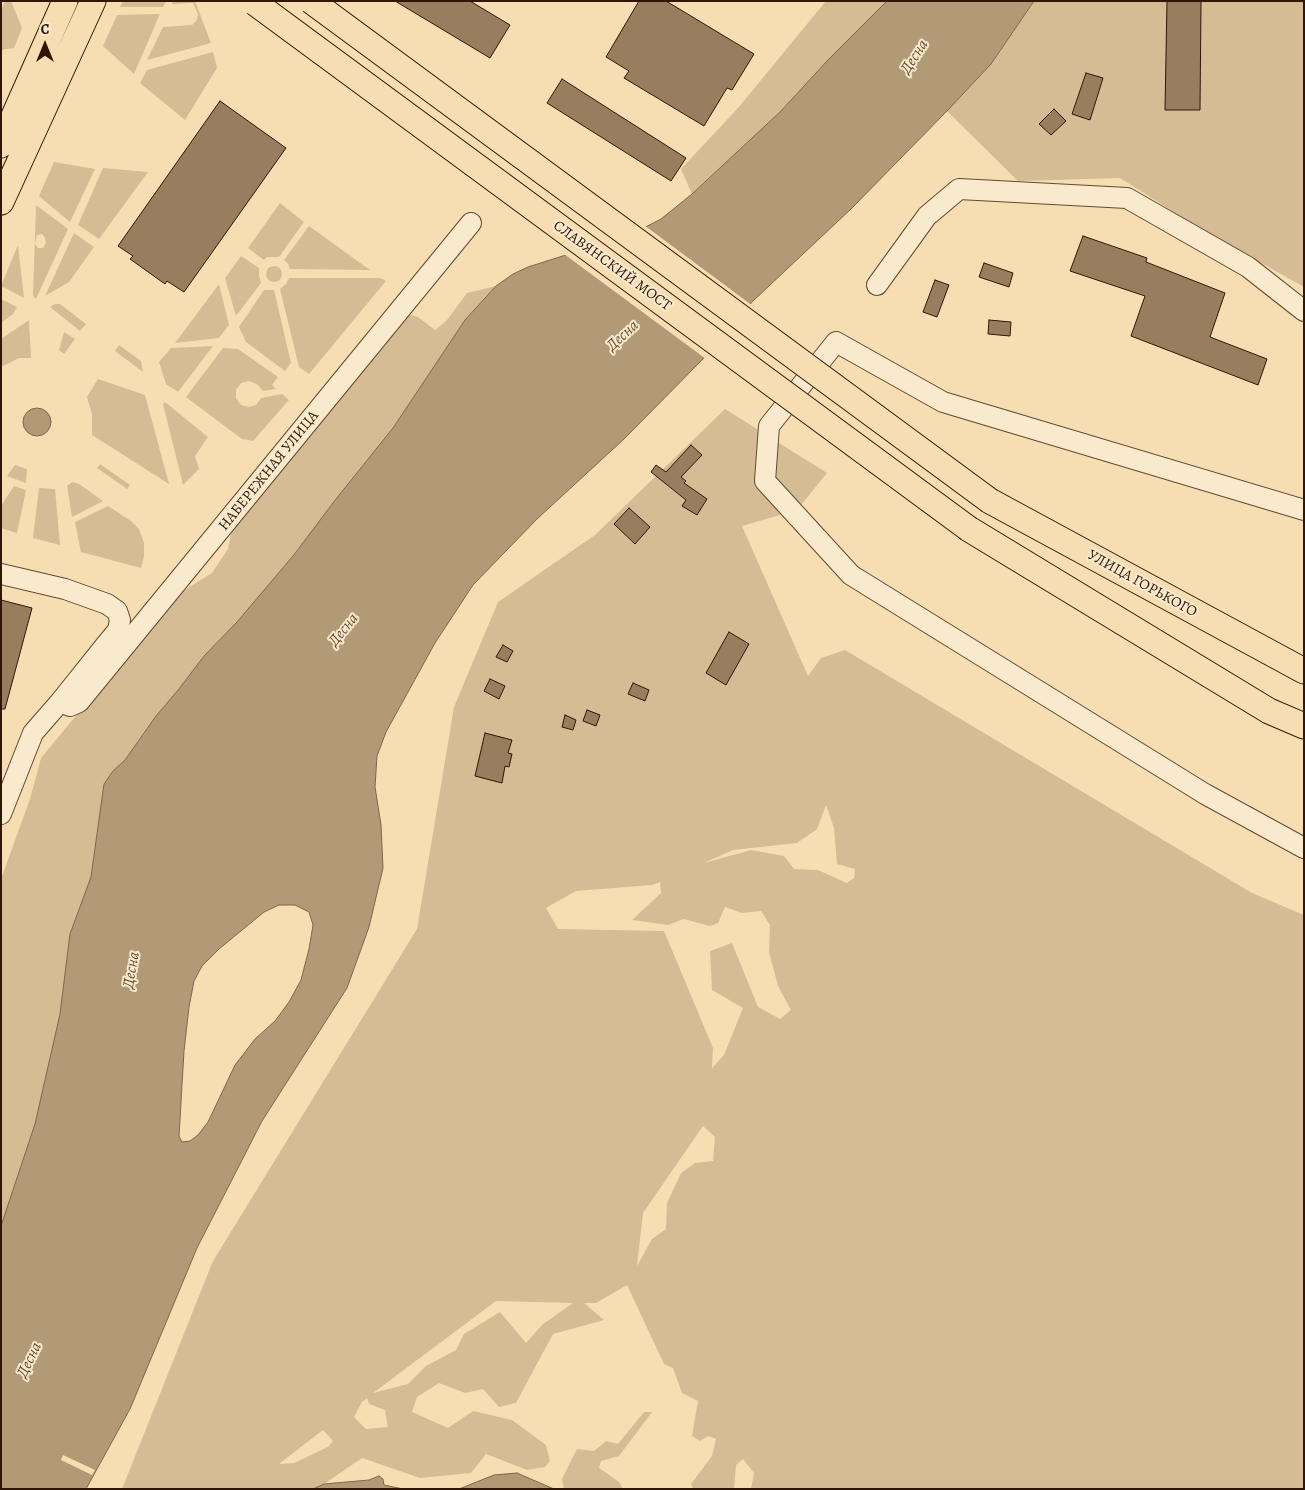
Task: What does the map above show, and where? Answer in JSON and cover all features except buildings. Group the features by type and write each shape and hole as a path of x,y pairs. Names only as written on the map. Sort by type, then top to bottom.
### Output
{"main road":[{"path":"1,145 65,1"},
{"path":"1,202 93,1"},
{"name":"УЛИЦА ГОРЬКОГО","path":"311,1 990,501 1299,669"},
{"name":"СЛАВЯНСКИЙ МОСТ","path":"254,2 969,529 1269,711 1304,726"}],"street":[{"path":"877,285 927,216 959,189 1127,198 1248,267 1304,311"},
{"name":"НАБЕРЕЖНАЯ УЛИЦА","path":"60,702 70,706 78,702 471,223"},
{"path":"1304,510 943,402 836,342 769,426 765,482 851,575 1196,789 1304,848"},
{"path":"1,574 65,590 107,604 117,611 120,620 118,630 60,702 32,733 1,814"}],"shaded area":[{"path":"5,1 11,1 22,28 14,48 1,50 1,11"},
{"path":"123,1 166,1 163,7 120,7"},
{"path":"173,1 195,1 211,43 147,60 163,27 192,25 197,20 198,14 193,3 172,4"},
{"path":"826,1 887,1 827,61 781,111 692,194 681,169 738,108"},
{"path":"1034,1 1304,1 1304,287 1201,229 1120,178 1018,181 947,111 991,64"},
{"path":"160,14 134,74 103,46 117,15"},
{"path":"213,52 217,68 185,120 140,83 147,70"},
{"path":"54,162 95,169 70,222 39,196"},
{"path":"103,168 148,172 99,239 78,225"},
{"path":"280,203 304,222 279,257 267,257 264,260 248,248"},
{"path":"36,205 68,229 36,299 33,295","holes":["42,234 46,243 43,248 38,248 35,244 37,235"]},
{"path":"309,226 370,270 290,269 284,260"},
{"path":"74,233 94,247 69,282 45,296"},
{"path":"18,245 24,298 1,286"},
{"path":"241,256 259,268 261,283 236,316 225,278"},
{"path":"274,266 282,274 274,282 266,274"},
{"path":"289,278 380,278 386,281 309,374 299,367 280,289"},
{"path":"219,284 229,325 219,338 175,343"},
{"path":"496,286 465,320 393,428 293,556 237,622 204,656 156,716 125,760 113,771 104,784 91,877 70,934 60,1014 35,1124 1,1226 1,879 30,799 41,758 175,596 212,573 228,549 233,523 408,314 418,317 435,330 447,320 467,293"},
{"path":"264,290 274,290 291,363 285,371 246,342 239,327"},
{"path":"1,299 17,307 13,314 1,323"},
{"path":"60,304 86,324 80,331 50,307"},
{"path":"29,320 31,358 19,358 1,367 1,339"},
{"path":"64,332 75,339 64,354 59,350"},
{"path":"119,345 141,361 143,372 115,351"},
{"path":"213,346 178,392 166,384 159,362 171,348"},
{"path":"223,348 238,349 278,377 272,385 276,389 263,391 257,384 249,381 241,383 236,390 236,398 241,405 249,407 256,405 261,398 282,394 289,400 253,441 242,439 186,397"},
{"path":"98,379 145,395 169,484 92,435 92,414 87,397"},
{"path":"165,402 208,437 195,456 199,469 183,485 163,404"},
{"path":"725,409 827,473 797,510 742,526 808,676 821,658 845,650 1252,893 1304,915 1304,1489 751,1489 754,1473 743,1459 736,1465 734,1489 693,1489 691,1484 712,1456 716,1439 708,1436 700,1441 692,1436 698,1401 682,1393 673,1368 664,1364 627,1285 596,1303 584,1303 604,1320 553,1334 516,1403 499,1407 483,1389 465,1393 439,1383 417,1397 412,1412 448,1428 473,1411 512,1420 546,1445 550,1461 545,1467 527,1470 486,1454 471,1473 420,1478 362,1458 324,1484 313,1489 122,1489 213,1261 417,929 454,707 498,602 595,535","holes":["826,805 834,828 837,864 855,869 854,878 847,883 818,870 794,869 784,856 751,850 704,863 733,850 797,843 817,829","660,882 661,893 632,920 668,925 684,919 710,926 718,923 725,907 742,913 761,911 770,925 769,952 778,986 791,1010 780,1019 758,1007 732,943 710,951 712,990 743,1008 724,1055 712,1068 713,1048 664,931 558,929 546,908 576,891 652,885","703,1126 715,1137 713,1161 695,1163 681,1173 667,1203 666,1229 652,1239 637,1266 643,1213","496,1301 573,1303 543,1324 526,1343 500,1312 464,1334 456,1350 426,1366 408,1384 373,1393","367,1398 369,1404 385,1410 388,1427 366,1429 354,1417 362,1402","323,1430 333,1441 328,1447 294,1463 279,1464"]},
{"path":"100,464 130,485 127,489 97,468"},
{"path":"15,465 27,469 26,483 7,476"},
{"path":"72,482 79,484 103,501 72,517 67,486"},
{"path":"14,486 26,490 17,533 1,528 1,506"},
{"path":"39,488 55,489 60,545 33,538"},
{"path":"108,506 131,521 139,529 144,543 144,556 141,568 81,552 75,522"},
{"path":"644,1412 652,1412 619,1456 601,1461 599,1468 619,1482 623,1489 564,1489 562,1479 577,1449 594,1451 606,1441 618,1444"}],"water":[{"name":"Десна","path":"887,1 1034,1 991,64 947,111 852,208 753,301 702,360 624,439 537,519 473,585 435,643 386,732 377,756 375,787 381,825 383,868 369,927 347,988 262,1121 197,1248 130,1409 86,1489 1,1489 1,1226 35,1124 60,1014 70,934 91,877 104,784 113,771 125,760 156,716 204,656 237,622 293,556 393,428 465,320 496,286 513,274 528,267 632,234 661,219 692,194 781,111 827,61","holes":["279,905 295,905 309,912 313,925 301,980 289,1002 275,1021 255,1039 235,1065 208,1122 198,1135 190,1141 182,1142 179,1136 184,1051 194,981 202,966 219,949 264,912"]},
{"path":"37,408 47,412 51,422 47,432 37,436 27,432 23,422 27,412"},
{"path":"517,1473 554,1489 459,1489 494,1475"},
{"path":"379,1476 383,1479 384,1485 403,1489 313,1489 324,1484 369,1480"}],"pier":[{"path":"644,225 753,306 706,359 564,254 631,232"},
{"path":"63,1455 95,1470 92,1475 61,1460"}]}
